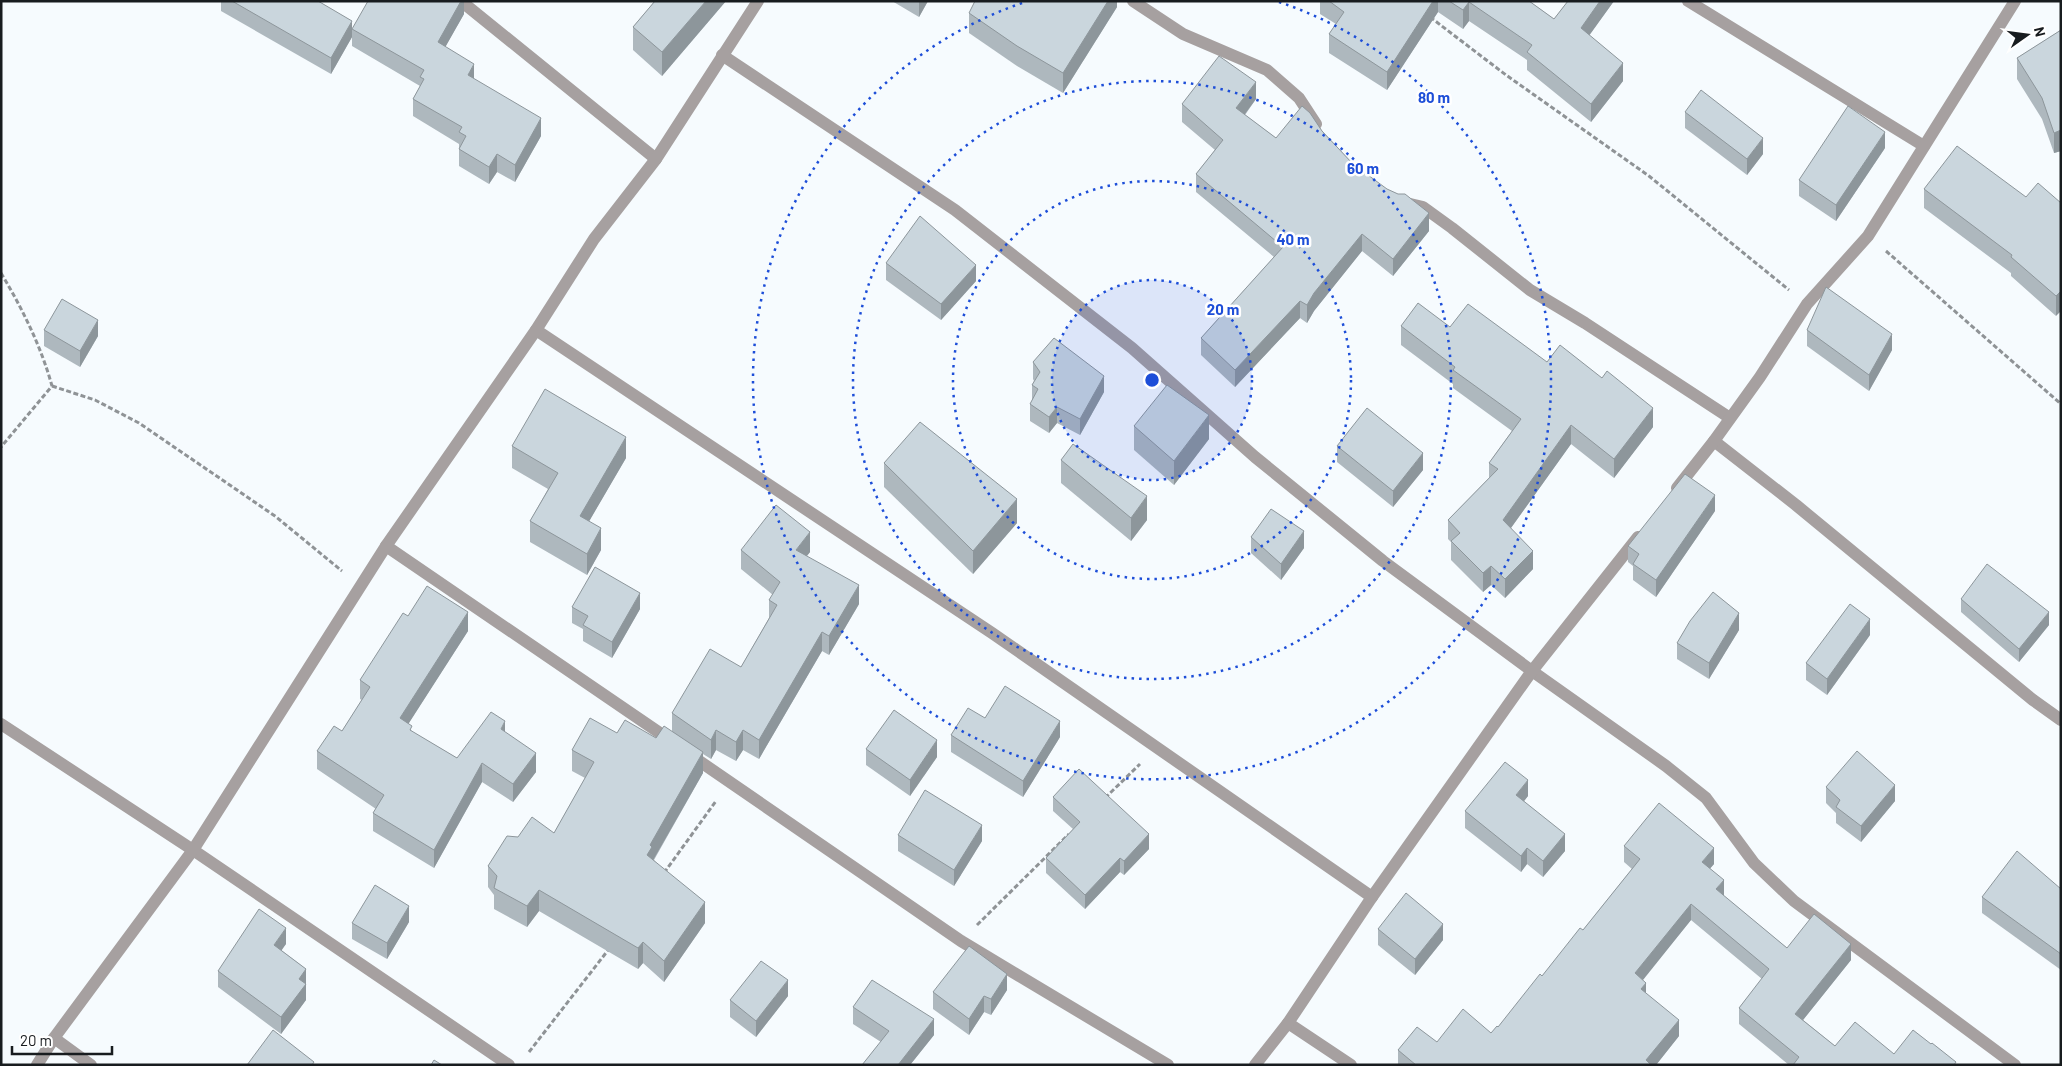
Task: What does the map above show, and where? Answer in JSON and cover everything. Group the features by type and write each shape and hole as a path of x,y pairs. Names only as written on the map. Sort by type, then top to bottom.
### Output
{"street":[{"path":"461,1 656,159"},
{"path":"37,1065 54,1038 193,850 386,546 536,330 594,239 656,159 758,1"},
{"path":"1133,1 1183,34 1267,70 1299,98 1323,136"},
{"path":"1688,1 1924,146"},
{"path":"1672,495 1760,377 1807,304 1868,236 2015,1"},
{"path":"722,55 955,210 1132,348 1255,457 1383,561 1532,671 1666,766 1706,798 1754,863 1794,901 2015,1065"},
{"path":"1392,200 1423,207 1530,290 1586,323 1730,418"},
{"path":"536,330 992,633 1372,897"},
{"path":"1714,441 1796,505 2033,700 2061,720"},
{"path":"1255,1065 1288,1024 1372,897 1532,671 1648,526"},
{"path":"386,546 961,941 1168,1065"},
{"path":"1,724 193,850 509,1065"},
{"path":"1288,1024 1351,1065"},
{"path":"54,1038 91,1065"}],"path":[{"path":"1423,12 1506,75 1649,176 1807,304"},
{"path":"1868,236 2061,404"},
{"path":"1,272 45,361 52,386"},
{"path":"1,447 52,386"},
{"path":"52,386 95,400 139,423 275,516 360,586"},
{"path":"1102,801 1156,748"},
{"path":"662,875 730,781"},
{"path":"961,941 1076,827"},
{"path":"525,1057 612,946"}],"building":[{"path":"232,1 318,1 352,21 331,58"},
{"path":"368,1 461,1 438,42 474,64 468,75 541,118 515,165 497,154 489,167 459,149 466,136 459,132 462,127 413,99 424,79 420,77 424,70 352,29"},
{"path":"655,1 706,1 662,52 633,27"},
{"path":"975,1 1108,1 1063,73 1017,46 969,13"},
{"path":"1329,1 1433,1 1387,72 1329,34 1344,12"},
{"path":"1449,1 1529,1 1554,19 1568,1 1600,1 1581,28 1623,63 1591,104 1527,52 1532,45 1469,2 1463,10"},
{"path":"2061,30 2061,130 2054,133 2042,98 2017,58"},
{"path":"1219,56 1256,82 1236,108 1276,138 1302,106 1353,164 1387,189 1398,194 1405,194 1429,213 1393,259 1362,234 1314,293 1307,305 1300,301 1235,370 1201,338 1283,247 1196,174 1223,140 1182,104"},
{"path":"1701,90 1763,138 1747,159 1685,112"},
{"path":"1848,106 1885,132 1836,205 1799,180"},
{"path":"1957,146 2026,197 2038,183 2061,203 2061,291 2056,296 2011,257 2012,255 1924,189"},
{"path":"920,216 976,265 941,304 886,263"},
{"path":"1826,287 1892,334 1869,375 1807,330"},
{"path":"62,299 98,320 80,351 44,330"},
{"path":"1418,303 1450,327 1468,304 1547,362 1560,345 1602,378 1607,371 1653,408 1614,459 1571,425 1503,520 1533,551 1505,579 1491,566 1483,573 1451,541 1460,533 1448,520 1498,469 1489,463 1521,419 1453,370 1455,367 1401,326"},
{"path":"1054,338 1104,376 1080,419 1057,407 1049,417 1030,404 1038,389 1032,385 1040,372 1033,362"},
{"path":"1167,385 1209,415 1174,461 1134,426"},
{"path":"545,389 626,437 580,516 601,528 587,554 530,521 558,473 512,446"},
{"path":"1367,408 1423,453 1393,491 1337,446"},
{"path":"920,422 1017,499 973,551 884,463"},
{"path":"1073,444 1147,496 1131,518 1061,460"},
{"path":"1685,474 1715,495 1656,580 1633,564 1639,554 1628,546"},
{"path":"776,505 810,532 796,550 859,585 829,636 822,632 759,740 743,730 736,742 716,730 711,740 672,713 710,649 741,667 777,605 769,600 780,582 741,550"},
{"path":"1271,509 1304,531 1281,564 1251,537"},
{"path":"1987,564 2049,612 2019,649 1961,599"},
{"path":"595,567 640,593 612,642 583,625 588,616 572,607"},
{"path":"427,586 468,612 400,718 412,726 410,730 457,758 491,712 505,721 501,729 536,753 513,784 482,763 434,850 373,813 384,795 317,751 334,726 342,731 370,687 360,680 403,613 408,616"},
{"path":"1713,592 1739,613 1709,663 1677,643 1690,621"},
{"path":"1850,604 1870,619 1827,679 1806,663"},
{"path":"1005,686 1060,721 1023,781 951,735 968,708 985,718"},
{"path":"894,710 937,740 910,780 866,749"},
{"path":"590,718 617,733 625,720 656,738 664,726 703,752 650,845 652,847 647,855 705,902 664,961 643,942 638,948 539,890 527,906 494,888 497,876 488,866 507,836 518,837 532,817 554,833 594,762 572,750"},
{"path":"1857,751 1895,785 1861,826 1836,807 1840,800 1826,787"},
{"path":"1505,762 1528,780 1516,795 1565,834 1543,861 1527,848 1521,856 1465,811"},
{"path":"1079,769 1149,834 1124,861 1120,858 1085,895 1046,858 1080,822 1053,797"},
{"path":"925,790 982,825 954,870 898,835"},
{"path":"1659,803 1714,848 1702,862 1724,880 1716,889 1787,948 1814,914 1851,944 1795,1014 1835,1046 1855,1022 1894,1054 1913,1030 1956,1062 1954,1065 1793,1065 1799,1057 1739,1008 1769,969 1691,904 1635,973 1646,983 1641,989 1679,1020 1646,1060 1651,1065 1416,1065 1398,1050 1417,1027 1437,1042 1463,1009 1491,1033 1498,1027 1580,928 1583,930 1640,859 1624,846"},
{"path":"2017,851 2061,889 2061,954 1982,897"},
{"path":"375,885 409,906 387,943 352,923"},
{"path":"1406,893 1443,924 1415,959 1378,929"},
{"path":"259,909 286,928 274,945 306,969 299,979 306,984 281,1017 218,971"},
{"path":"969,946 1007,974 991,999 984,996 969,1019 933,992"},
{"path":"761,961 788,980 756,1021 730,1000"},
{"path":"872,980 934,1019 898,1065 862,1065 889,1031 853,1007"},
{"path":"273,1030 314,1062 312,1065 247,1065"},
{"path":"434,1060 442,1065 431,1065"}]}
